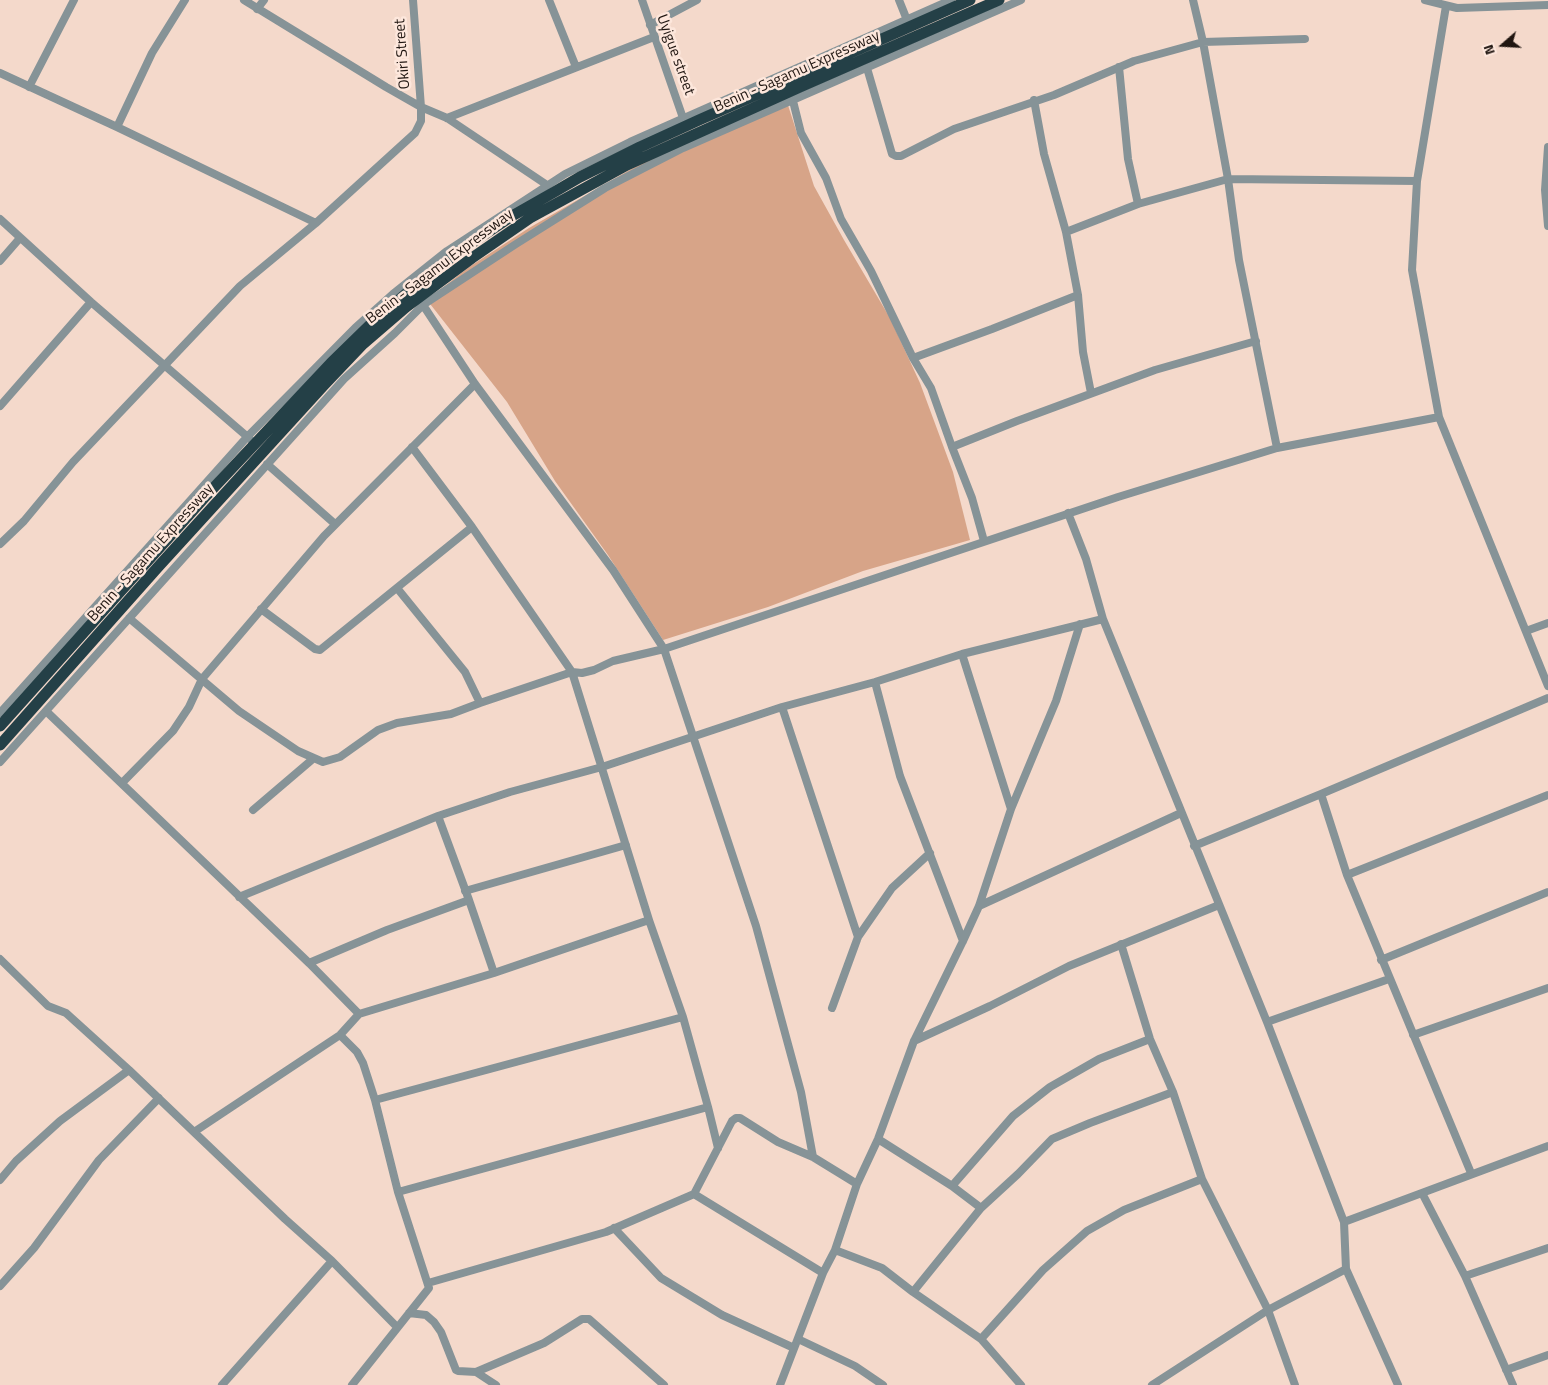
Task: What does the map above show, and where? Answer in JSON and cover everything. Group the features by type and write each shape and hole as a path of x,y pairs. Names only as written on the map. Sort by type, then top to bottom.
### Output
{"highway":[{"path":"0,726 204,498 251,440 320,381 372,323 450,259 512,216 631,151 970,0"},
{"name":"Benin - Sagamu Expressway","path":"0,745 320,381 406,307 530,218 627,165 999,0"}],"street":[{"path":"29,87 74,0"},
{"path":"117,127 152,53 185,0"},
{"path":"244,0 421,107 448,118 547,185"},
{"path":"257,9 264,0"},
{"name":"Okiri Street","path":"0,544 24,521 74,462 240,286 316,223 416,133 421,121 421,107 413,0"},
{"path":"549,0 576,67"},
{"name":"Uyigue street","path":"642,0 684,118"},
{"path":"650,25 697,0"},
{"path":"899,0 907,20"},
{"path":"0,713 331,351 393,294 447,251 565,174 630,142 951,0"},
{"path":"0,762 344,380 423,305 605,188 683,148 1021,0"},
{"path":"1194,0 1228,178 1239,260 1277,448"},
{"path":"1425,0 1457,8 1548,6"},
{"path":"1457,8 1460,0"},
{"path":"1446,6 1417,181 1412,270 1439,417 1548,686"},
{"path":"448,118 654,37"},
{"path":"867,68 892,154 901,156 954,129 1034,100 1054,95 1134,61 1203,42 1305,38"},
{"path":"1119,67 1128,160 1138,204"},
{"path":"0,73 316,223"},
{"path":"1034,100 1044,154 1066,232 1078,295 1083,352 1091,393"},
{"path":"793,101 801,133 826,178 841,219 871,271 913,358 931,388 972,498 984,541"},
{"path":"1548,147 1545,190 1548,226"},
{"path":"1066,232 1138,204 1228,178 1417,181"},
{"path":"0,219 91,302 251,440"},
{"path":"0,262 20,238"},
{"path":"913,358 1078,295"},
{"path":"0,406 91,302"},
{"path":"423,305 475,384 613,570 664,649 756,926 801,1092 812,1157"},
{"path":"952,447 1155,370 1256,341"},
{"path":"122,783 174,731 189,708 202,679 335,524 475,384"},
{"path":"129,618 239,710 298,751 323,762 340,757 378,730 397,723 451,714 572,672 582,674 612,661 664,649 1068,513 1277,448 1439,417"},
{"path":"412,447 472,527 572,672 649,920 683,1017 718,1148"},
{"path":"267,464 335,524"},
{"path":"1068,513 1086,559 1103,619 1267,1022 1344,1222 1346,1269 1398,1385"},
{"path":"261,609 315,649 320,650 472,527"},
{"path":"397,588 465,672 480,703"},
{"path":"239,897 438,816 510,792 602,766 782,707 875,682 962,654 1103,619"},
{"path":"1526,631 1548,623"},
{"path":"780,1385 823,1273 835,1250 857,1184 878,1139 914,1041 979,906 1011,809 1056,701 1080,624"},
{"path":"962,654 1011,809"},
{"path":"875,682 900,776 963,941"},
{"path":"1194,846 1548,698"},
{"path":"0,699 6,706"},
{"path":"782,707 858,937"},
{"path":"46,710 359,1014"},
{"path":"253,810 314,758"},
{"path":"1321,794 1346,875 1471,1173"},
{"path":"1346,875 1548,795"},
{"path":"979,906 1181,813"},
{"path":"438,816 494,973"},
{"path":"465,891 626,845"},
{"path":"832,1008 858,937 892,888 930,853"},
{"path":"1381,960 1548,892"},
{"path":"309,964 387,930 469,900"},
{"path":"914,1041 990,1006 1069,966 1219,904"},
{"path":"194,1132 340,1035 359,1014 494,973 649,920"},
{"path":"1122,944 1150,1039 1173,1092 1202,1179 1268,1310 1295,1385"},
{"path":"0,960 48,1006 66,1013 129,1070 285,1219 332,1261 397,1327"},
{"path":"1267,1022 1389,979"},
{"path":"1413,1035 1548,988"},
{"path":"375,1100 683,1017"},
{"path":"340,1035 357,1052 363,1063 375,1100 398,1192 428,1283 425,1294 352,1385"},
{"path":"952,1186 1013,1116 1050,1087 1099,1059 1150,1039"},
{"path":"0,1180 16,1161 60,1121 129,1070"},
{"path":"913,1292 981,1208 1052,1139 1090,1122 1173,1092"},
{"path":"0,1286 34,1248 100,1160 159,1098"},
{"path":"398,1192 708,1107"},
{"path":"428,1283 606,1232 694,1194 732,1120 736,1118 740,1118 778,1142 812,1157 857,1184"},
{"path":"878,1139 952,1186 981,1208"},
{"path":"1344,1222 1471,1173 1548,1146"},
{"path":"981,1339 1043,1270 1088,1231 1124,1210 1202,1179"},
{"path":"1422,1193 1465,1276 1513,1385"},
{"path":"694,1194 823,1273"},
{"path":"614,1228 661,1278 722,1315 794,1348"},
{"path":"1465,1276 1548,1248"},
{"path":"835,1250 882,1268 981,1339 1021,1385"},
{"path":"222,1385 332,1261"},
{"path":"1152,1385 1268,1310 1346,1269"},
{"path":"409,1313 426,1315 434,1322 441,1332 457,1371 476,1372 544,1343 582,1319 589,1319 664,1385"},
{"path":"798,1339 855,1366 882,1385"},
{"path":"1506,1370 1548,1355"},
{"path":"476,1372 496,1385"}],"shaded area":[{"path":"786,99 814,186 890,318 920,383 953,472 970,540 863,571 768,607 663,640 608,555 555,481 507,402 427,300 469,267 529,228 666,149"}]}
